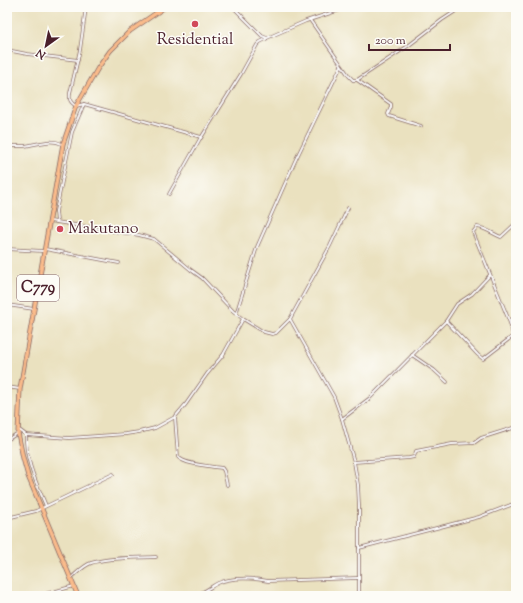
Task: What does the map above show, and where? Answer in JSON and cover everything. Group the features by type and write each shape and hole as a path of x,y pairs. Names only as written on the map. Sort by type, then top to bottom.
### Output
{"main road":[{"name":"C779","path":"78,596 28,476 18,431 20,389 63,144 76,106 98,68 122,37 165,7"}],"street":[{"path":"86,7 78,60 69,100 76,106 84,104 173,130 199,135 201,138"},
{"path":"233,7 262,36 267,38"},
{"path":"169,194 257,45 267,38 310,20 349,7"},
{"path":"357,80 462,7"},
{"path":"310,20 351,78 357,80 391,104 388,116 421,126"},
{"path":"7,50 78,60"},
{"path":"236,314 257,247 298,155 342,66"},
{"path":"57,222 56,211 72,132 84,104"},
{"path":"7,146 24,146 50,141 56,141 63,144"},
{"path":"56,190 61,191"},
{"path":"50,221 139,235 154,239 210,285 236,314 264,332 272,334 276,333 290,319 330,246 348,208"},
{"path":"516,223 501,237 484,228 476,227 473,233 510,323 516,347"},
{"path":"7,249 45,250 119,263"},
{"path":"342,419 370,398 446,320 457,304 472,294 490,275"},
{"path":"7,305 34,309"},
{"path":"7,440 18,431 26,435 69,438 140,432 155,428 175,417 186,404 206,374 223,355 243,319"},
{"path":"290,319 328,385 336,402 354,462 359,499 359,596"},
{"path":"446,320 483,359 513,336"},
{"path":"412,355 434,370 447,382"},
{"path":"7,387 20,389"},
{"path":"175,417 179,459 186,462 222,468 227,485"},
{"path":"354,462 410,458 414,457 416,451 452,444 474,443 481,438 516,426"},
{"path":"26,435 27,453 46,506"},
{"path":"7,518 46,506 113,474"},
{"path":"359,548 479,517 516,503"},
{"path":"71,579 84,567 91,564 112,560 156,557"},
{"path":"176,596 180,594 196,595 222,582 244,579 260,579 268,581 358,578"},
{"path":"38,596 74,586"},
{"path":"261,596 282,596"}],"place":[{"name":"Residential","path":"195,24"},
{"name":"Makutano","path":"60,229"}]}
